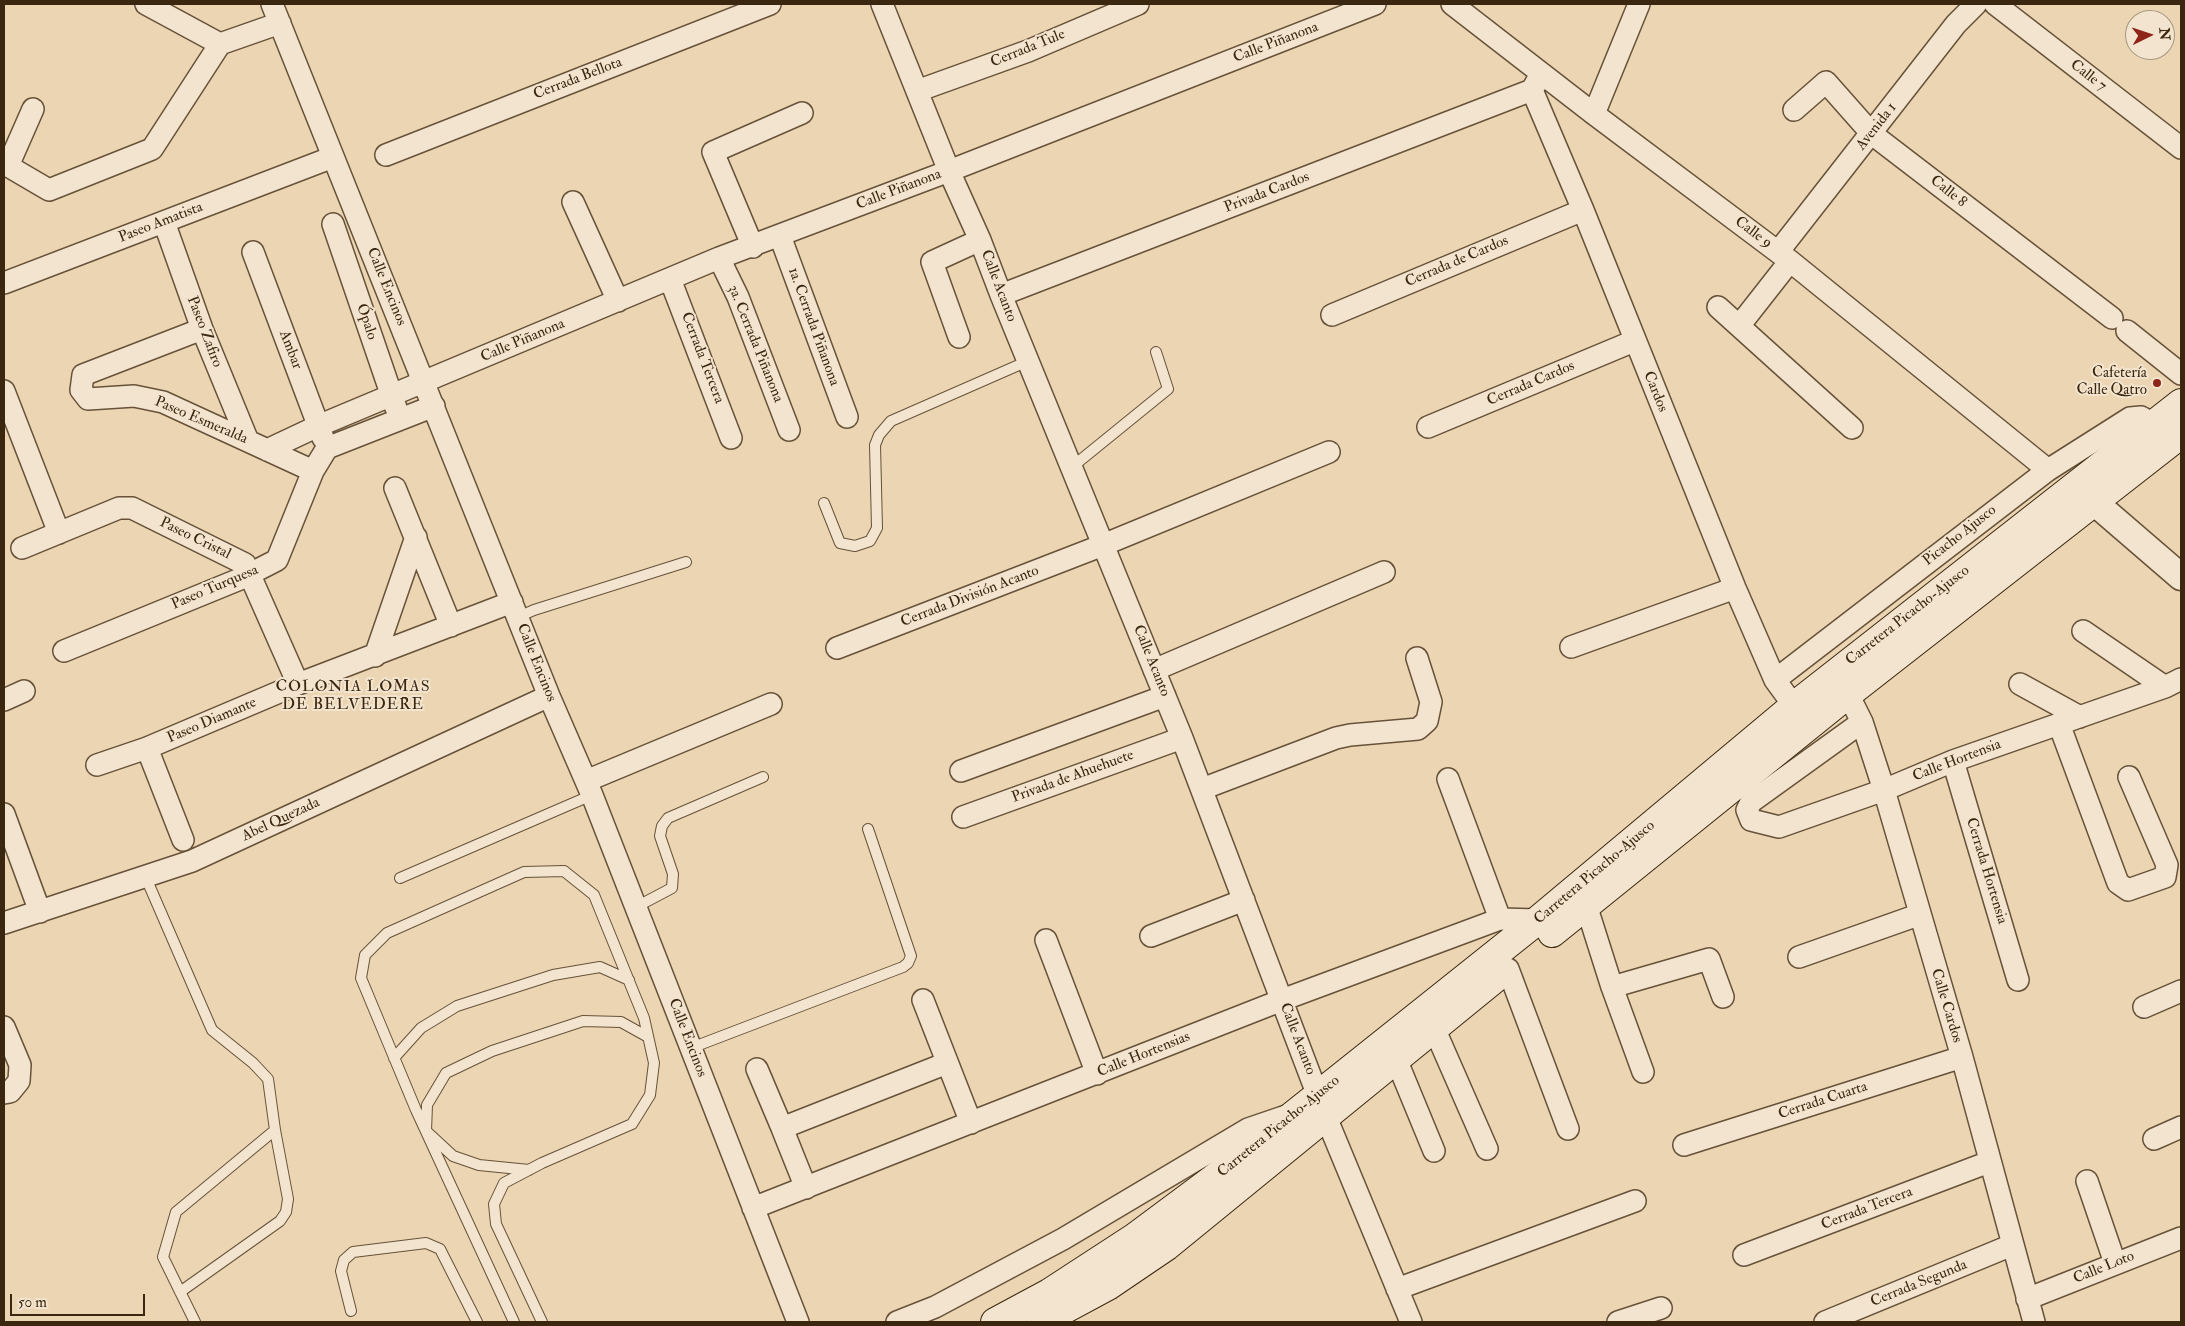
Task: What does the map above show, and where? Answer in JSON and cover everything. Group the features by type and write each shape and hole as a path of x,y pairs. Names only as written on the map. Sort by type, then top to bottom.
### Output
{"main road":[{"name":"Carretera Picacho-Ajusco","path":"995,1322 1049,1293 1135,1238 1314,1108 1396,1059 1848,694 2085,492 2154,424 2181,403"},
{"name":"Carretera Picacho-Ajusco","path":"1041,1322 1108,1286 1167,1246 1314,1108 1794,706 2085,492 2181,434"}],"street":[{"path":"146,4 220,44"},
{"name":"Cerrada Bellota","path":"386,155 770,4"},
{"name":"Calle Acanto","path":"882,4 949,171 980,240 1202,789 1282,1000 1314,1108 1412,1322"},
{"name":"Cerrada Tule","path":"917,91 1028,51 1138,4"},
{"name":"Calle Piñanona","path":"421,383 720,258 949,171 1376,4"},
{"name":"Calle 9","path":"1452,4 1536,82 1594,114 1784,257 2048,470"},
{"path":"1594,114 1639,4"},
{"name":"Avenida 1","path":"1739,326 1784,257 1872,134 1956,24 1976,4"},
{"name":"Calle 7","path":"1995,4 2181,148"},
{"path":"33,109 8,166 49,190 152,149 220,44 276,13"},
{"name":"Calle Encinos","path":"276,13 325,160 421,383 434,406 508,609 589,788 798,1322"},
{"name":"Cardos","path":"1536,82 1634,341 1735,588 1775,680 1794,706"},
{"name":"Privada Cardos","path":"1001,295 1536,82"},
{"name":"Calle 8","path":"1794,110 1826,82 1872,134 2181,374"},
{"path":"753,246 713,152 802,113"},
{"name":"Paseo Amatista","path":"4,283 325,160"},
{"path":"573,202 618,301"},
{"name":"Cerrada de Cardos","path":"1332,315 1583,210"},
{"name":"Paseo Zafiro","path":"164,222 202,329 248,441"},
{"name":"Ópalo","path":"332,224 400,419"},
{"name":"1a. Cerrada Piñanona","path":"780,236 847,417"},
{"path":"959,336 932,262 980,240"},
{"name":"Ambar","path":"253,252 326,448"},
{"name":"3a. Cerrada Piñanona","path":"720,258 738,298 789,430"},
{"name":"Cerrada Tercera","path":"670,279 732,438"},
{"path":"1718,307 1852,428"},
{"name":"Paseo Esmeralda","path":"202,329 83,375 81,390 88,399 134,396 164,402 313,471"},
{"name":"Cerrada Cardos","path":"1428,427 1634,341"},
{"path":"267,450 318,426 421,383"},
{"path":"4,391 59,533"},
{"path":"326,448 434,406"},
{"name":"Picacho Ajusco","path":"1775,680 2048,470 2130,418 2141,417 2154,424"},
{"name":"Paseo Turquesa","path":"64,651 251,574 277,560 313,471 326,448"},
{"name":"Cerrada División Acanto","path":"837,648 1103,545 1329,452"},
{"path":"395,488 451,626"},
{"path":"2085,492 2181,576"},
{"name":"Paseo Cristal","path":"22,548 119,508 132,508 245,564 298,684"},
{"path":"375,656 416,537"},
{"path":"1154,670 1384,572"},
{"path":"1571,648 1735,588"},
{"name":"Paseo Diamante","path":"97,765 148,748 298,684 451,626 508,609"},
{"path":"2084,631 2173,683"},
{"path":"1202,789 1336,738 1418,729 1427,721 1431,702 1417,658"},
{"name":"Calle Hortensia","path":"1862,722 1751,802 1747,810 1752,820 1779,827 1884,790 1954,761 2173,683"},
{"path":"2020,684 2080,717"},
{"path":"4,700 24,692"},
{"name":"Calle Cardos","path":"1848,694 1862,722 1884,790 1918,914 1962,1057 2034,1322"},
{"name":"Abel Quezada","path":"4,923 192,862 549,696"},
{"path":"962,771 1165,696"},
{"path":"589,788 771,704"},
{"path":"2059,724 2118,883 2128,890 2165,877 2167,866 2128,777"},
{"name":"Privada de Ahuehuete","path":"963,817 1182,738"},
{"path":"148,748 183,840"},
{"name":"Cerrada Hortensia","path":"1954,761 2018,980"},
{"path":"1448,779 1500,919"},
{"path":"4,814 40,912"},
{"path":"1151,936 1244,900"},
{"path":"1586,905 1612,987 1643,1072"},
{"path":"1799,957 1918,914"},
{"name":"Calle Hortensias","path":"754,1208 1282,1000 1500,919 1538,920"},
{"path":"1046,940 1097,1074"},
{"path":"1612,987 1710,958 1723,997"},
{"path":"1508,969 1568,1129"},
{"path":"2144,1007 2181,992"},
{"path":"923,1000 971,1122"},
{"path":"4,1027 20,1065 19,1081 10,1092 4,1093"},
{"path":"1434,1028 1487,1149"},
{"name":"Cerrada Cuarta","path":"1684,1146 1962,1057"},
{"path":"1396,1059 1434,1151"},
{"path":"782,1128 947,1064"},
{"path":"757,1069 806,1188"},
{"path":"898,1322 935,1306 1063,1239 1248,1129 1314,1108"},
{"path":"2154,1139 2181,1127"},
{"name":"Cerrada Tercera","path":"1744,1255 1989,1162"},
{"path":"2087,1181 2115,1263"},
{"path":"1397,1289 1635,1201"},
{"name":"Calle Loto","path":"2027,1299 2181,1238"},
{"name":"Cerrada Segunda","path":"1825,1322 2012,1245"},
{"path":"1618,1322 1661,1308"}],"lane":[{"path":"1072,467 1168,389 1156,352"},
{"path":"824,503 840,542 855,546 870,541 877,528 875,444 879,435 891,421 1028,361"},
{"path":"508,609 534,610 686,562"},
{"path":"636,907 672,888 673,874 660,836 662,826 668,818 763,777"},
{"path":"400,878 589,788"},
{"path":"691,1048 903,967 908,963 911,956 868,828"},
{"path":"514,1322 426,1131 361,978 365,955 387,934 524,872 564,871 594,895 644,1018 654,1064 650,1095 632,1124 504,1183 494,1204 496,1224 542,1322"},
{"path":"146,878 212,1030 246,1057 268,1079 288,1199 286,1212 280,1221 180,1292"},
{"path":"394,1058 421,1028 457,1006 553,976 600,967 629,980"},
{"path":"426,1131 428,1105 446,1073 492,1050 583,1021 621,1022 648,1037"},
{"path":"196,1322 163,1257 176,1212 275,1130"},
{"path":"426,1131 453,1156 479,1165 529,1170"},
{"path":"352,1311 341,1271 344,1260 353,1252 426,1243 440,1249 477,1322"}],"place":[{"name":"Cafetería Calle Qatro","path":"2157,383"}],"district":[{"name":"COLONIA LOMAS DE BELVEDERE","path":"353,697"}]}
